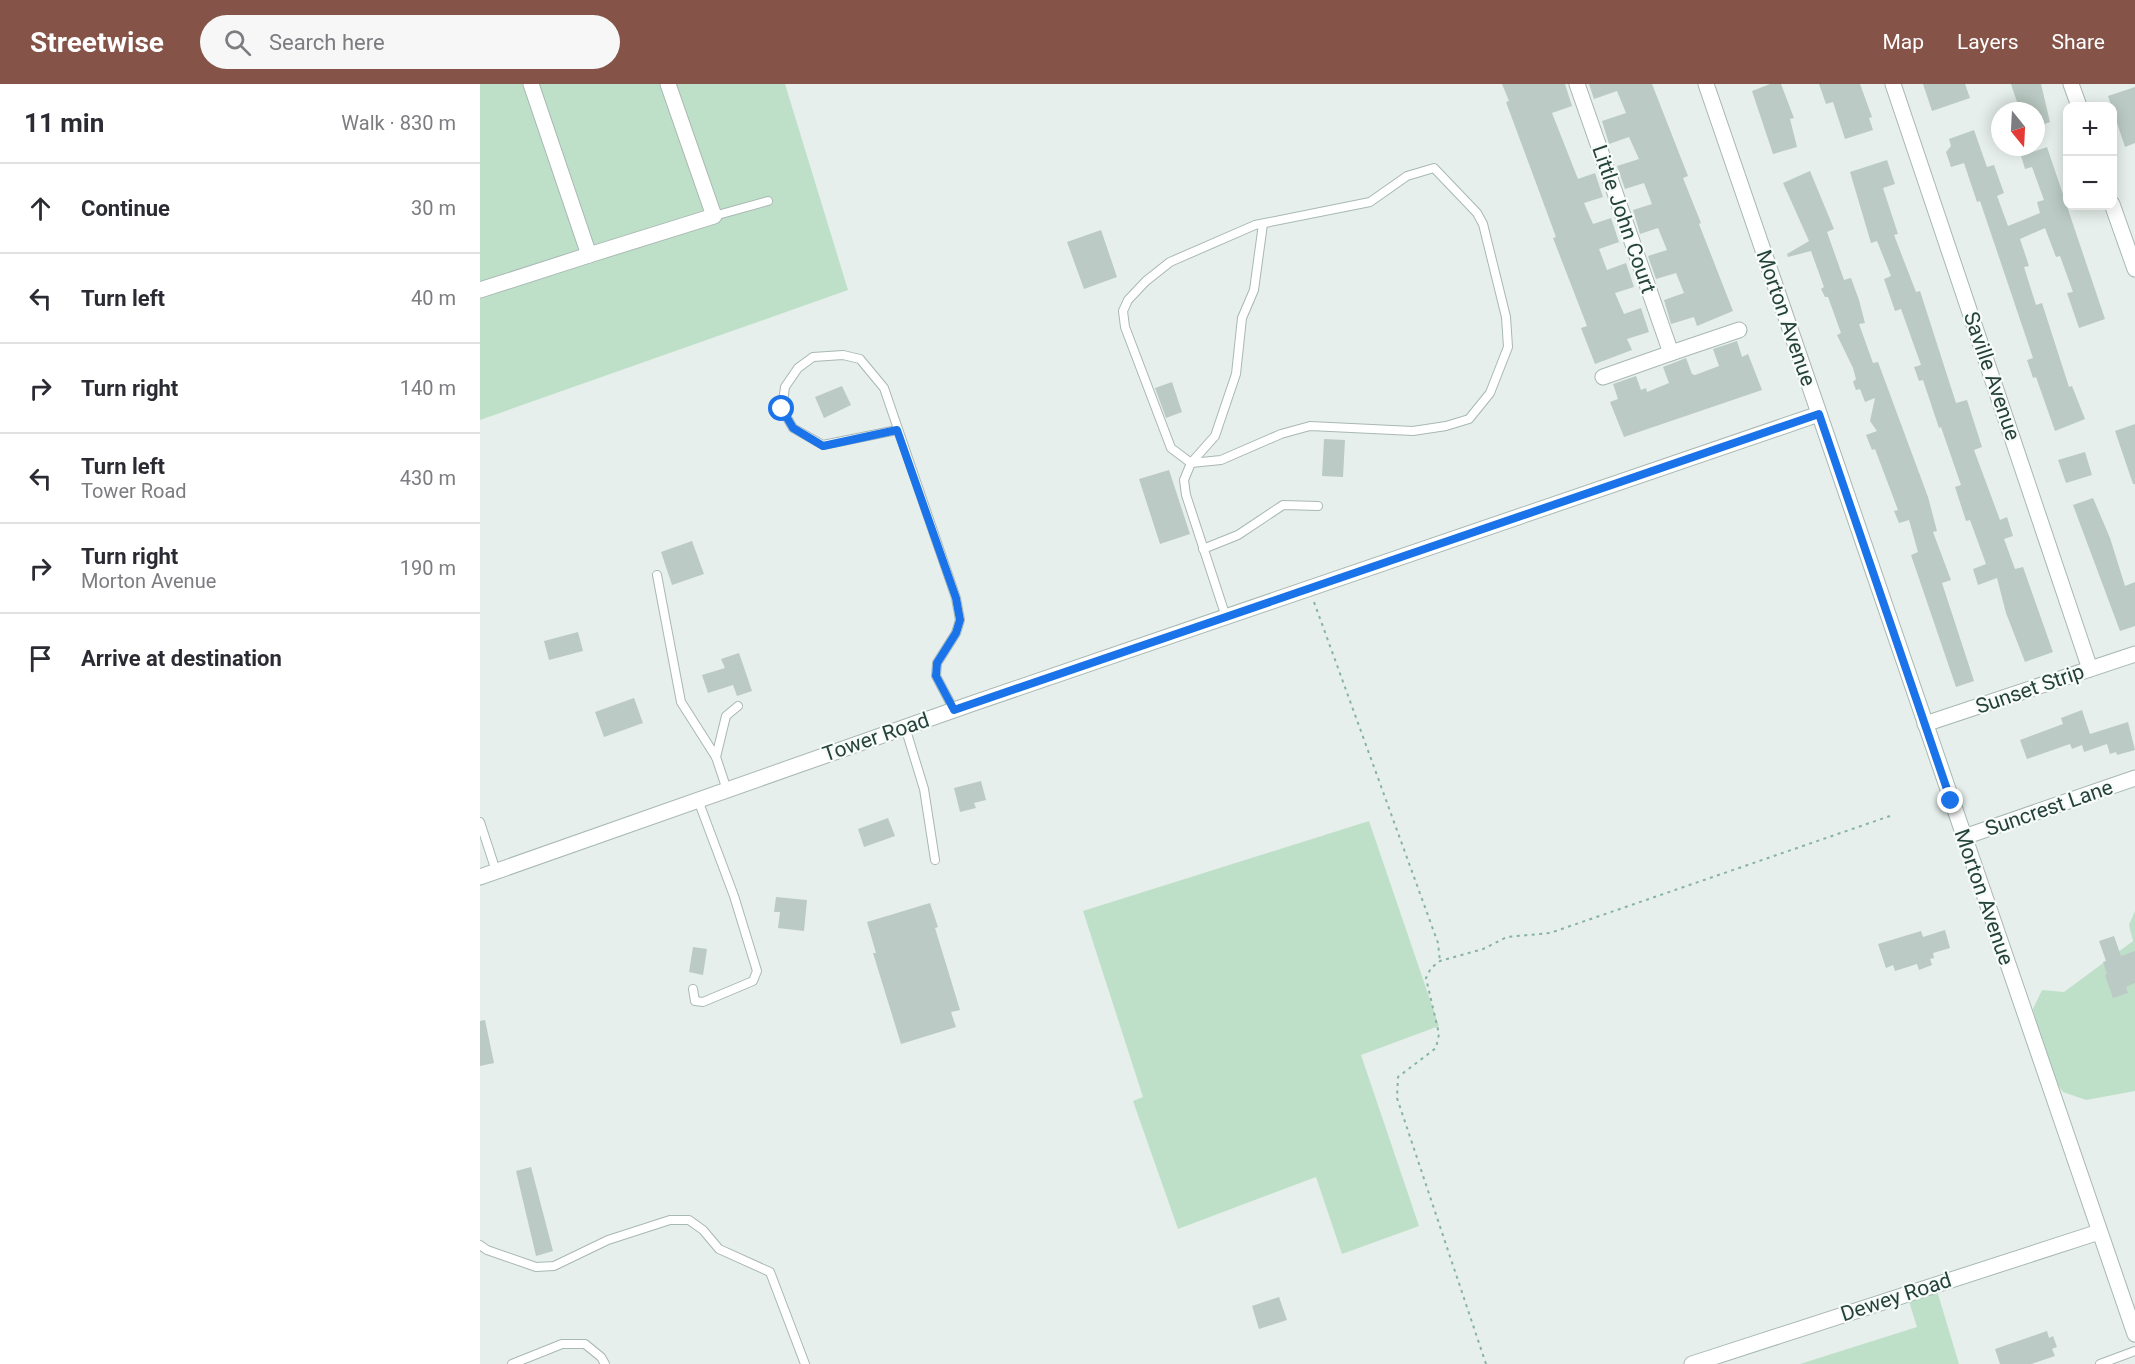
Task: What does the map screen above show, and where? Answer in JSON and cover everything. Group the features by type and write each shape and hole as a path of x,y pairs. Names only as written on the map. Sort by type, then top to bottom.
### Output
{"street":[{"path":"531,84 589,255"},
{"path":"480,290 714,216 668,84"},
{"name":"Little John Court","path":"1577,84 1671,353"},
{"name":"Morton Avenue","path":"1706,84 2135,1334"},
{"name":"Saville Avenue","path":"1893,84 2090,669"},
{"path":"2071,84 2078,102"},
{"path":"2114,210 2135,268"},
{"path":"1603,377 1739,330"},
{"name":"Tower Road","path":"480,877 954,710 1819,414"},
{"name":"Sunset Strip","path":"1924,724 2135,654"},
{"name":"Suncrest Lane","path":"1964,837 2135,778"},
{"name":"Dewey Road","path":"1692,1364 2099,1232"}],"lane":[{"path":"1434,168 1477,213 1483,224 1506,317 1508,347 1505,359 1490,393 1477,413 1460,424 1413,431 1310,426 1281,434 1221,460 1191,463 1171,448 1163,430 1125,327 1123,311 1128,300 1146,281 1170,262 1263,224 1370,202 1407,176 1434,168"},
{"path":"714,216 768,201"},
{"path":"1226,617 1203,549 1184,480 1191,463 1215,436 1233,383 1242,318 1254,290 1259,265 1263,224"},
{"path":"897,430 823,446 793,428 782,409 785,387 798,368 813,357 843,355 860,359 884,388 956,598 960,620 956,633 937,663 936,676 954,710"},
{"path":"1203,549 1238,535 1283,505 1318,506"},
{"path":"657,575 681,702 716,757 727,789"},
{"path":"716,757 726,716 738,706"},
{"path":"905,727 926,800 935,860"},
{"path":"693,989 695,1001 703,1002 753,981 757,971 734,896 698,800"},
{"path":"480,822 496,871"},
{"path":"480,1245 487,1250 536,1267 554,1266 608,1240 670,1220 689,1220 703,1230 719,1249 770,1272 805,1364"},
{"path":"512,1364 562,1344 585,1344 601,1357 604,1364"},
{"path":"2100,1364 2135,1351"}],"path":[{"path":"1310,588 1438,942 1440,961"},
{"path":"1486,1364 1397,1098 1398,1077 1436,1048 1439,1034 1426,978 1431,968 1440,961 1483,950 1508,936 1550,933 1890,816"}],"green space":[{"path":"480,84 785,84 848,290 480,420"},
{"path":"1369,821 1439,1026 1361,1055 1419,1226 1342,1254 1316,1177 1178,1229 1133,1101 1143,1097 1083,911"},
{"path":"2135,911 2135,1091 2086,1100 2063,1092 2050,1074 2033,1009 2042,990 2064,992 2133,941 2129,925"},
{"path":"1935,1284 1959,1364 1800,1364 1917,1327 1906,1292"}],"building":[{"path":"1502,84 1565,84 1572,106 1552,113 1578,179 1595,173 1603,197 1584,203 1593,224 1611,218 1619,242 1599,249 1607,270 1626,263 1634,287 1615,293 1624,314 1641,308 1649,332 1627,339 1632,350 1595,364 1581,328 1587,326 1553,238 1556,237 1506,102 1509,101"},
{"path":"1589,84 1652,84 1688,176 1683,178 1733,311 1697,326 1694,317 1671,324 1664,300 1684,293 1676,273 1656,279 1648,256 1667,250 1658,228 1640,234 1633,210 1652,204 1644,183 1625,189 1617,166 1639,159 1629,137 1609,144 1602,121 1626,113 1617,91 1594,99"},
{"path":"1770,84 1781,84 1794,118 1790,119 1797,147 1773,154 1752,91"},
{"path":"1819,84 1860,84 1872,117 1869,118 1873,130 1845,139 1833,102 1826,104"},
{"path":"1923,84 1965,84 1970,98 1932,111"},
{"path":"2011,84 2041,84 2050,122 2045,124 2045,102 2017,102"},
{"path":"2135,87 2135,143 2125,147 2117,123 2117,102 2110,102 2108,96"},
{"path":"1974,130 1987,167 1994,165 2004,193 1997,196 2008,226 2040,213 2037,202 2044,200 2032,167 2025,169 2021,156 2045,156 2045,148 2047,147 2063,194 2063,210 2068,210 2105,319 2079,328 2067,293 2073,292 2060,256 2056,257 2045,228 2020,239 2029,266 2024,267 2036,305 2042,303 2069,387 2072,386 2085,419 2055,431 2036,377 2033,378 2027,360 2033,358 1980,201 1977,202 1964,163 1951,167 1946,152 1951,146 1949,139"},
{"path":"1887,160 1895,184 1883,188 1898,234 1894,235 1916,292 1920,291 1956,403 1967,400 1982,447 1974,450 2000,520 2007,517 2013,536 2004,539 2015,569 2023,567 2053,652 2025,662 2006,613 1997,578 1978,585 1973,569 1986,564 1970,520 1966,521 1955,487 1961,485 1923,380 1919,381 1914,367 1921,365 1901,309 1895,311 1884,279 1891,276 1877,241 1871,243 1850,172"},
{"path":"1810,171 1834,229 1827,232 1844,280 1851,278 1859,300 1865,323 1859,324 1873,363 1878,362 1928,497 1937,531 1933,532 1951,580 1942,583 1974,681 1956,687 1911,555 1918,552 1909,520 1899,523 1894,511 1898,510 1875,449 1872,450 1866,435 1877,431 1870,421 1875,398 1865,402 1860,389 1856,390 1853,382 1856,379 1853,368 1837,335 1841,333 1828,297 1825,297 1821,289 1824,287 1811,251 1788,257 1787,254 1809,241 1783,183"},
{"path":"1101,230 1117,277 1084,289 1067,242"},
{"path":"1737,341 1742,357 1748,354 1762,390 1624,437 1610,402 1618,399 1613,384 1636,376 1641,390 1646,388 1647,392 1669,383 1663,367 1686,358 1692,374 1695,375 1719,366 1713,349"},
{"path":"1172,382 1182,412 1166,418 1155,388"},
{"path":"842,386 851,405 824,418 815,397"},
{"path":"2135,424 2135,484 2133,484 2115,431"},
{"path":"1324,439 1345,440 1343,477 1322,476"},
{"path":"2085,452 2092,475 2066,483 2058,460"},
{"path":"1169,470 1190,534 1160,544 1139,479"},
{"path":"2093,498 2110,538 2125,586 2135,582 2135,626 2120,631 2073,505"},
{"path":"692,541 704,574 672,585 661,552"},
{"path":"578,632 583,651 549,660 544,641"},
{"path":"739,653 752,691 737,696 733,685 708,693 702,675 725,668 721,659"},
{"path":"634,698 643,723 604,737 595,712"},
{"path":"2082,710 2090,734 2128,722 2135,750 2117,755 2116,752 2110,754 2107,744 2084,752 2082,745 2072,749 2070,744 2027,759 2020,740 2063,724 2061,718"},
{"path":"981,781 986,800 974,803 976,808 960,812 954,788"},
{"path":"888,818 895,836 864,847 858,829"},
{"path":"776,897 807,900 804,931 778,928 780,912 774,912"},
{"path":"930,903 938,927 935,928 960,1010 951,1012 956,1027 901,1044 873,953 876,953 867,922"},
{"path":"1945,930 1950,948 1933,953 1934,958 1930,959 1932,965 1919,970 1917,964 1895,971 1893,965 1886,968 1878,944 1921,931 1923,937"},
{"path":"2114,936 2121,956 2135,951 2135,983 2126,987 2128,993 2113,998 2105,975 2107,974 2103,962 2106,961 2099,941"},
{"path":"693,947 707,949 703,975 689,972"},
{"path":"485,1020 494,1063 480,1066 480,1021"},
{"path":"531,1167 553,1251 536,1256 516,1171"},
{"path":"1279,1297 1287,1320 1259,1329 1252,1306"},
{"path":"2047,1331 2049,1338 2053,1336 2057,1347 2052,1349 2055,1356 2031,1364 2000,1364 1995,1349"}],"route":[{"path":"782,409 793,428 823,446 897,430 956,598 960,620 956,633 945,647 937,663 936,676 944,695 954,710 1819,414 1951,801"}]}
